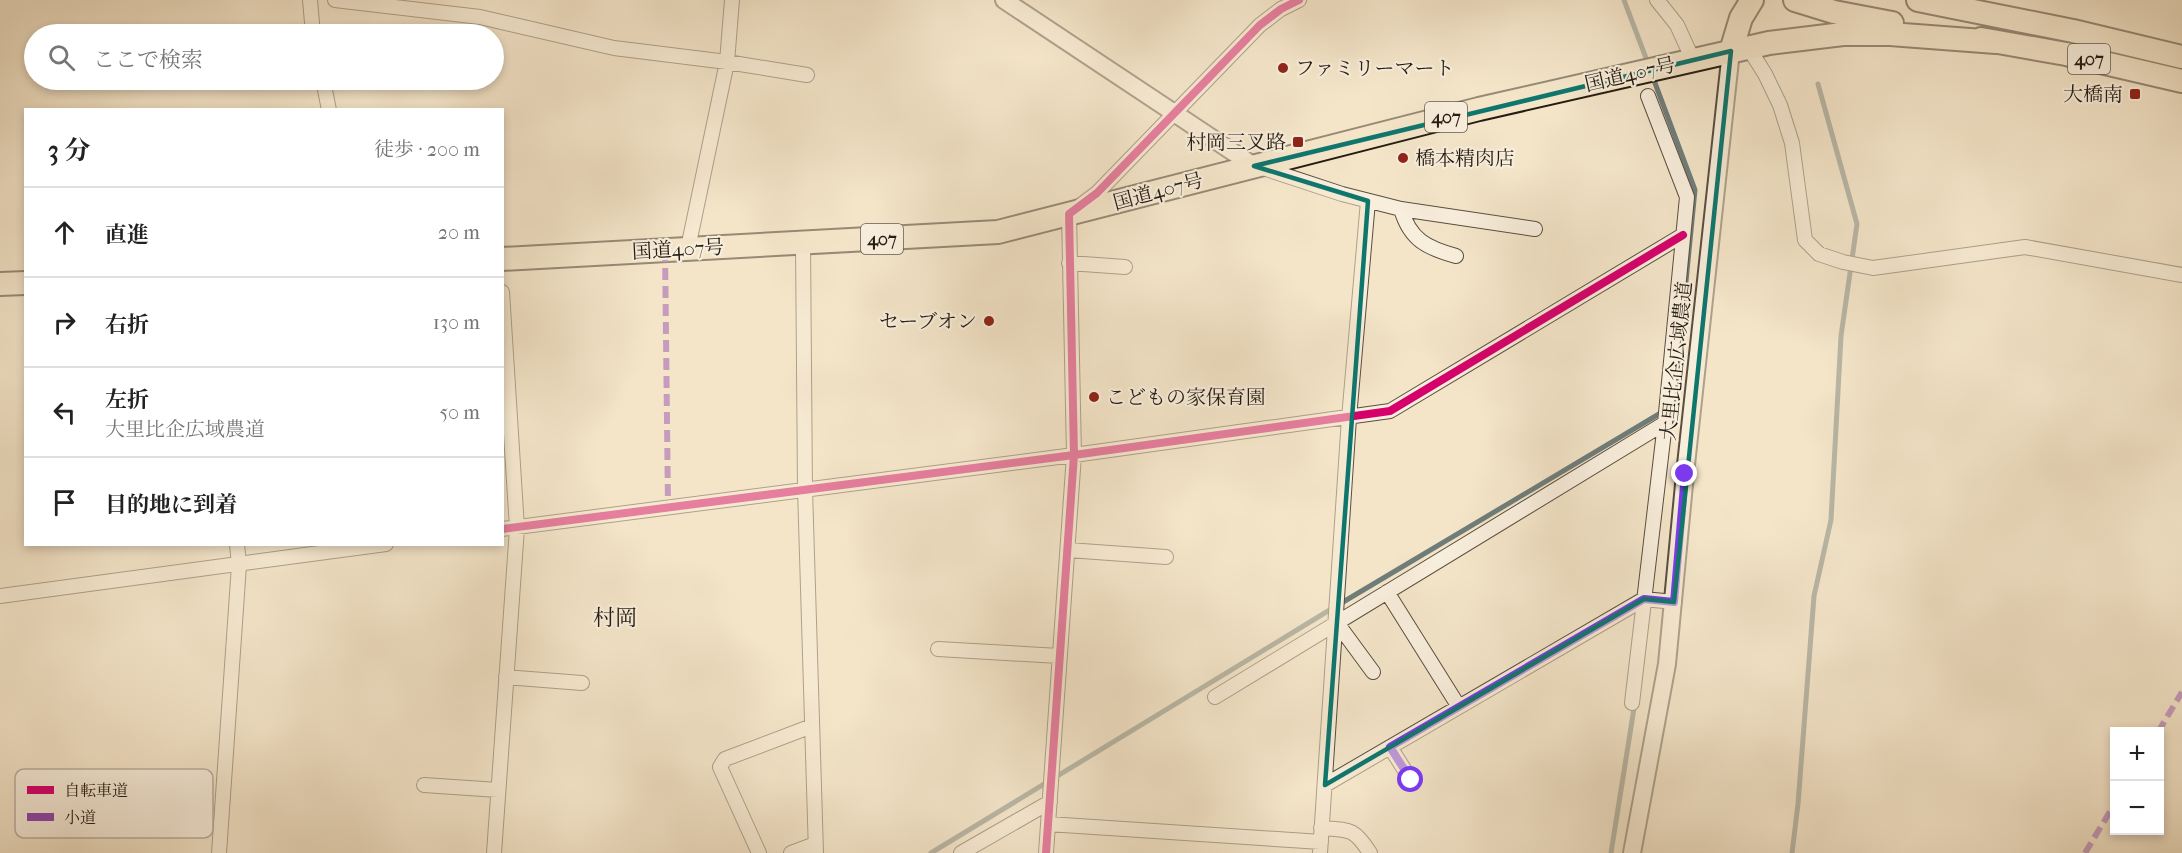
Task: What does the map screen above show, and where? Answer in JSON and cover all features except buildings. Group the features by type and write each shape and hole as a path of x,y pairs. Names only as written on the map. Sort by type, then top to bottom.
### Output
{"highway":[{"path":"1740,49 1741,18 1752,0"},
{"name":"国道407号","path":"1795,0 1834,12 2067,54 2182,81"},
{"name":"407","path":"1918,0 2073,31 2182,57"},
{"name":"国道407号","path":"504,259 998,232 1479,109 1740,49 1843,34 1890,34 1996,42"},
{"path":"0,284 24,283"}],"street":[{"path":"309,0 312,24"},
{"path":"335,0 438,6 614,48 807,75"},
{"path":"688,248 727,62 732,0"},
{"path":"1004,0 1254,166 1401,209 1535,229"},
{"path":"1046,853 1074,455 1069,214 1097,193 1260,25 1281,9 1299,0"},
{"path":"1657,0 1677,25 1694,60"},
{"path":"1740,49 1765,74 1780,105 1792,143 1805,240 1819,254 1843,262 1874,268 2025,247 2182,275"},
{"name":"大里比企広域農道","path":"1632,853 1667,664 1685,474 1740,49"},
{"path":"325,90 329,108"},
{"path":"1632,703 1665,423 1687,197 1648,96"},
{"path":"1048,824 1320,848 1337,623 1349,418 1368,201"},
{"path":"1401,209 1404,217 1425,246 1456,256"},
{"path":"510,528 1074,455 1390,411 1683,235"},
{"path":"790,853 815,848 805,489 803,244"},
{"path":"1070,263 1125,267"},
{"path":"494,853 506,678 510,528 504,351"},
{"path":"1215,697 1665,423"},
{"path":"219,853 239,564 237,546"},
{"path":"0,596 239,564 319,549 359,546"},
{"path":"1068,550 1166,557"},
{"path":"1387,592 1458,708"},
{"path":"1325,785 1644,599 1674,602"},
{"path":"1337,623 1373,672"},
{"path":"939,649 1059,656"},
{"path":"506,678 582,683"},
{"path":"759,853 720,767 725,759 812,726"},
{"path":"1390,747 1411,780"},
{"path":"424,785 498,790"},
{"path":"961,853 1050,802"},
{"path":"1322,828 1348,830 1358,835 1370,853"}],"highlighted area":[{"path":"1731,51 1674,602 1644,599 1325,785 1368,201 1254,166"}],"waterway":[{"path":"1624,0 1649,66"},
{"path":"1652,75 1695,190 1672,423"},
{"path":"1792,853 1814,596 1831,520 1841,336 1857,224 1818,84"},
{"path":"931,853 1328,611 1664,411"},
{"path":"1611,853 1635,702"}],"marked path":[{"path":"665,250 668,507"},
{"path":"2161,727 2182,692"},
{"path":"2085,853 2110,812"}],"cycle path":[{"path":"1046,853 1074,455 1069,214 1097,193 1260,25 1281,9 1299,0"},
{"path":"504,529 1074,455 1390,411 1683,235"}],"place":[{"name":"ファミリーマート","path":"1283,68"},
{"name":"大橋南","path":"2135,94"},
{"name":"村岡三叉路","path":"1298,142"},
{"name":"橋本精肉店","path":"1403,158"},
{"name":"セーブオン","path":"989,321"},
{"name":"こどもの家保育園","path":"1094,397"}],"district":[{"name":"村岡","path":"615,617"}],"route":[{"path":"1411,780 1390,747 1644,599 1674,602 1685,474"}]}
